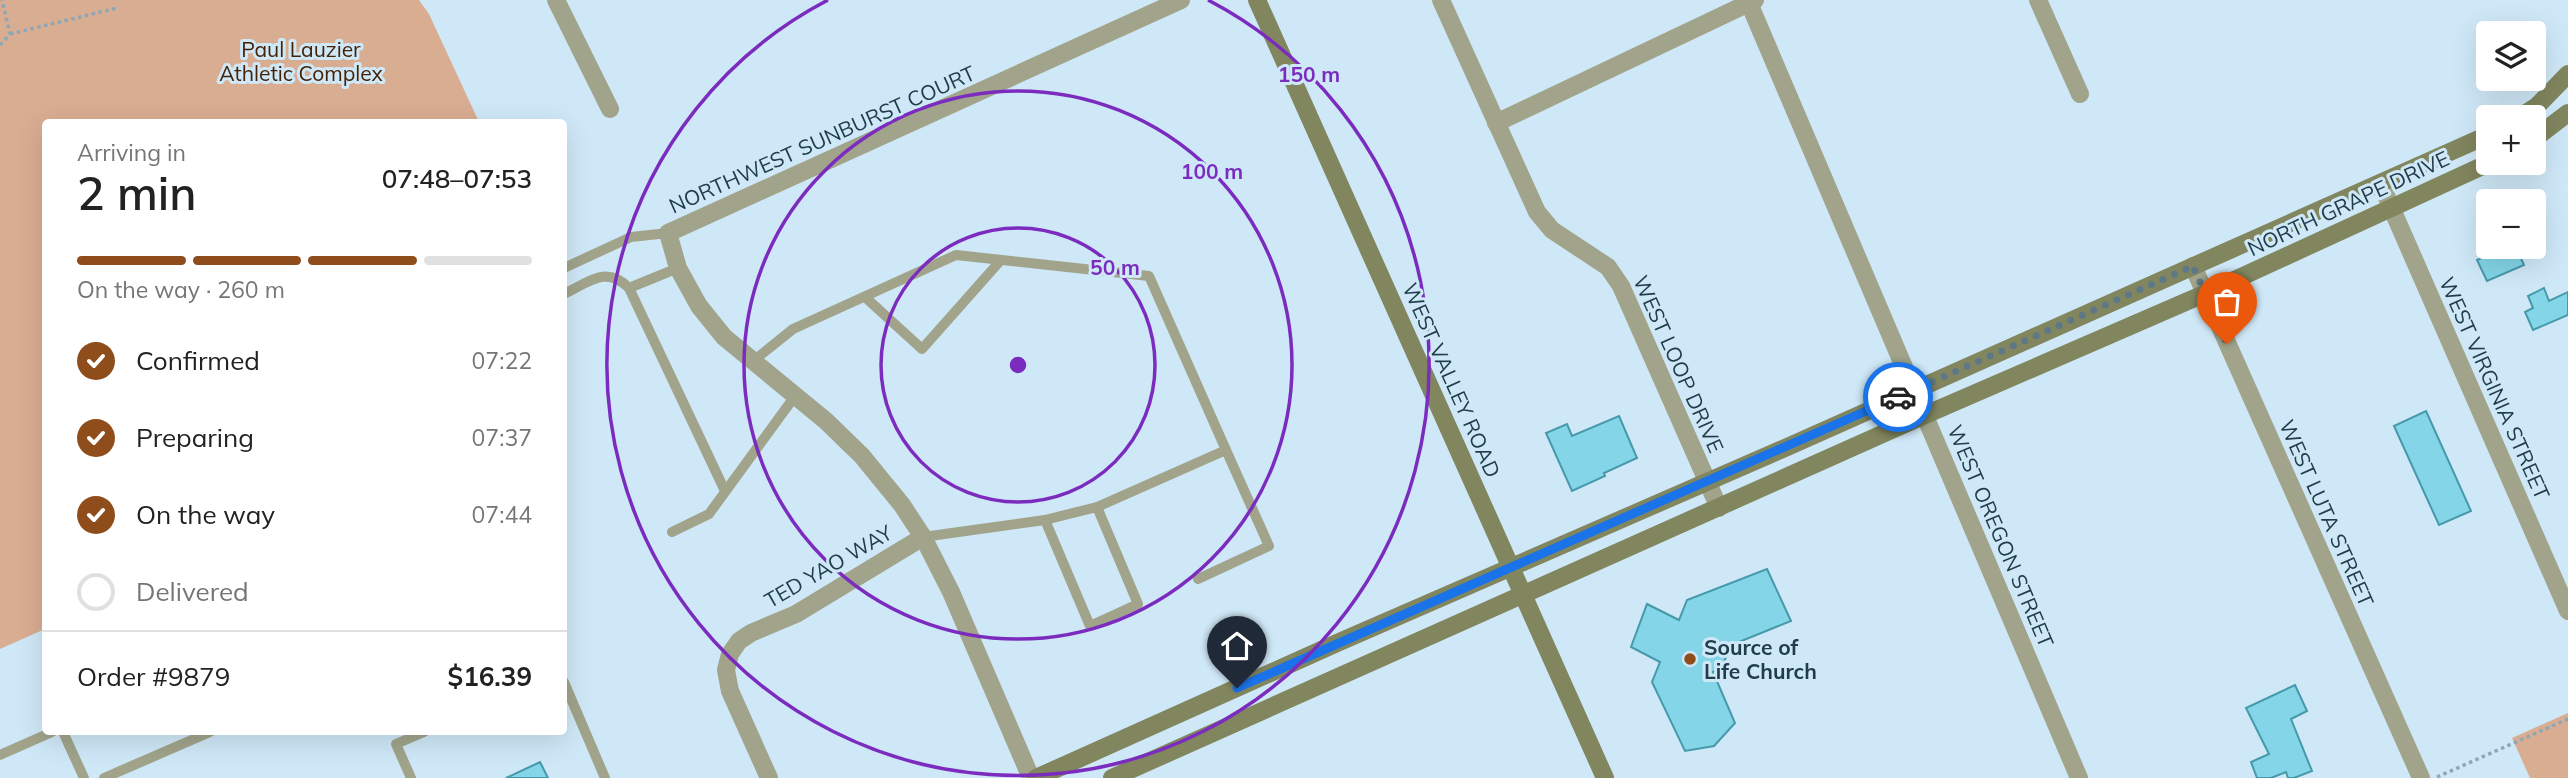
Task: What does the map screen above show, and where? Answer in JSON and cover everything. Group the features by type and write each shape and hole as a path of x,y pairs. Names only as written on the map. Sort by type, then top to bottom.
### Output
{"main road":[{"name":"WEST VALLEY ROAD","path":"1257,0 1605,778"},
{"path":"2538,105 2568,74"},
{"path":"2546,130 2568,113"},
{"path":"1034,778 2476,140"},
{"name":"NORTH GRAPE DRIVE","path":"1112,778 1925,415 2204,294 2476,169"}],"street":[{"path":"556,0 610,109"},
{"name":"NORTHWEST SUNBURST COURT","path":"1034,778 951,592 923,537 902,505 862,456 826,421 723,337 699,306 678,268 668,233 1181,0"},
{"name":"WEST LOOP DRIVE","path":"1441,0 1537,212 1552,230 1608,267 1620,286 1719,508"},
{"path":"2038,0 2080,94"},
{"path":"1496,123 1752,1"},
{"name":"WEST OREGON STREET","path":"1752,1 2079,778"},
{"name":"WEST VIRGINIA STREET","path":"2381,184 2568,611"},
{"name":"WEST LUTA STREET","path":"2193,266 2421,778"},
{"name":"TED YAO WAY","path":"769,778 730,691 722,662 738,641 796,614 923,537"}],"lane":[{"path":"567,267 631,237 668,233"},
{"path":"752,362 793,329 956,255 1149,276 1269,547 1198,579"},
{"path":"865,297 922,349 1001,260"},
{"path":"629,288 678,268"},
{"path":"567,293 604,275 619,278 629,288 725,491"},
{"path":"672,532 709,514 794,396"},
{"path":"923,537 1045,520 1097,507 1226,450"},
{"path":"1045,520 1090,626 1138,604 1097,507"},
{"path":"567,689 606,778"},
{"path":"0,755 45,735"},
{"path":"64,735 84,778"},
{"path":"104,778 203,735"},
{"path":"411,778 396,744 417,735"}],"path":[{"path":"2,0 10,34"},
{"path":"0,45 10,34 117,8"},
{"path":"2435,778 2568,719"}],"green space":[{"name":"Paul Lauzier Athletic Complex","path":"0,0 419,0 429,14 478,119 42,119 42,630 0,649"},
{"path":"2568,713 2568,778 2530,778 2512,738"}],"building":[{"path":"2521,259 2524,265 2487,281 2477,260"},
{"path":"2544,288 2549,301 2568,292 2568,315 2533,330 2525,312 2533,308 2528,296"},
{"path":"2426,411 2471,511 2439,525 2394,426"},
{"path":"1619,416 1637,458 1572,491 1546,433 1567,424 1572,436"},
{"name":"Source of Life Church","path":"1767,569 1791,621 1729,646 1723,667 1713,672 1735,723 1714,746 1685,751 1652,682 1660,662 1631,647 1647,604 1679,620 1687,600"},
{"path":"2295,685 2307,711 2291,719 2312,771 2294,778 2288,778 2286,772 2271,778 2257,778 2251,762 2269,754 2246,708"},
{"path":"540,762 548,778 506,778"}],"way so far":[{"path":"1898,397 2193,266 2227,344"}],"place":[{"name":"Source of Life Church","path":"1690,659"}],"route":[{"path":"1237,688 1898,397"}]}
